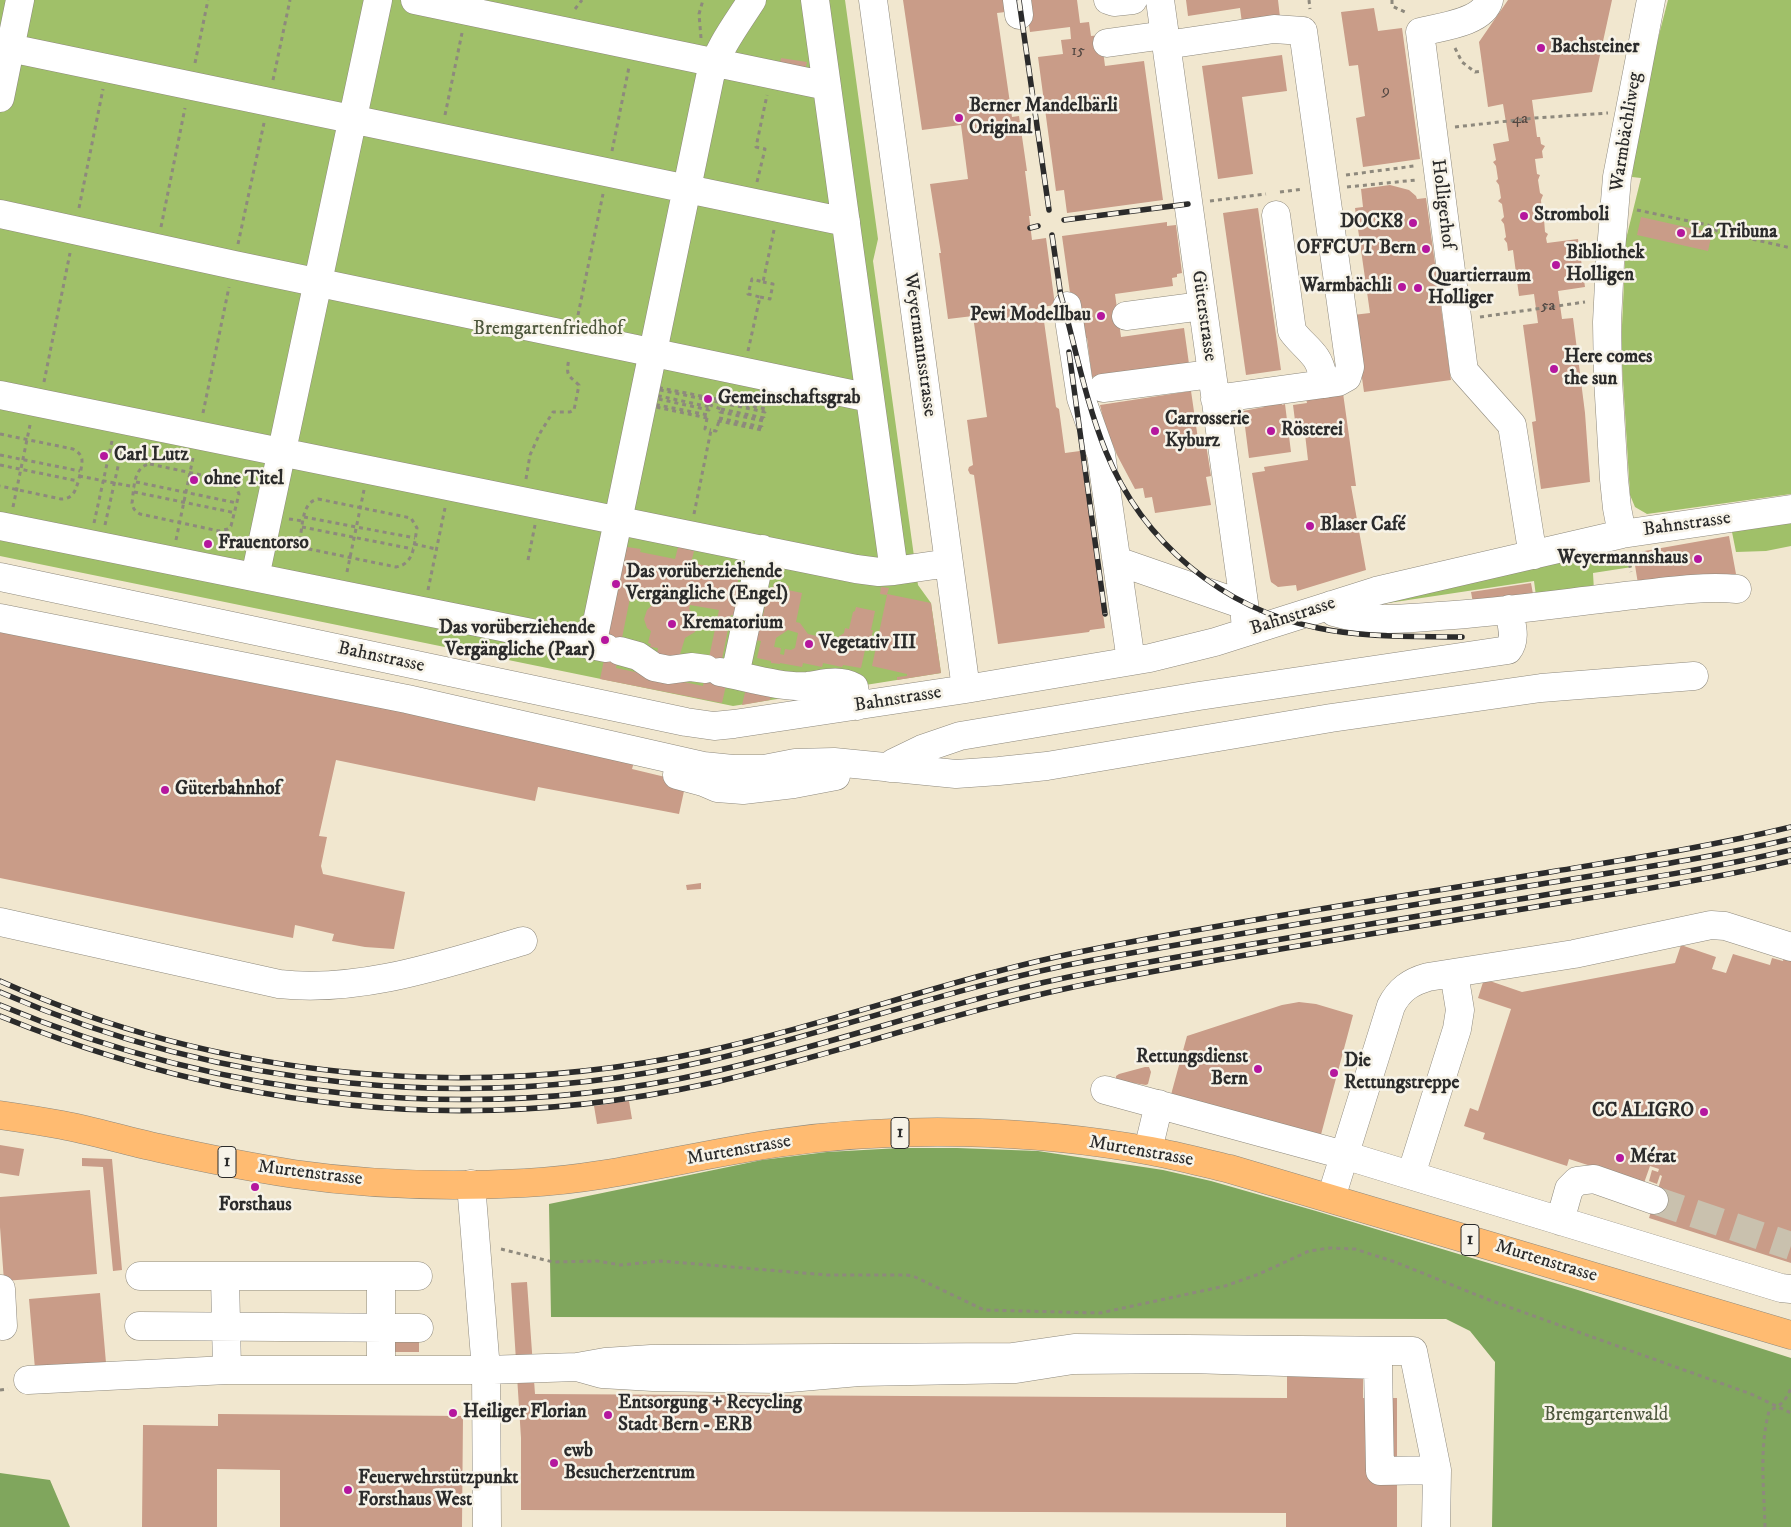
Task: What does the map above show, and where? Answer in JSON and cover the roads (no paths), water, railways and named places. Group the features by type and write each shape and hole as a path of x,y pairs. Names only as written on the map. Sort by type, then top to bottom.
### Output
{"main road":[{"name":"Murtenstrasse","path":"0,1095 64,1125"},
{"name":"Murtenstrasse","path":"0,1115 64,1125 158,1148 296,1174 357,1182 439,1185 571,1180 776,1143 877,1134 946,1133 1007,1135 1081,1141 1148,1150 1230,1169 1791,1335"}],"street":[{"path":"0,98 5,47 20,0"},
{"path":"255,577 378,0"},
{"path":"415,0 827,86"},
{"path":"606,648 618,521 714,62 752,0"},
{"path":"816,0 894,571"},
{"name":"Weyermannsstrasse","path":"872,0 966,689"},
{"path":"1108,0 1114,2 1133,0"},
{"name":"Güterstrasse","path":"1160,0 1244,605 1246,632"},
{"name":"Holligerhof","path":"1488,0 1487,5 1478,15 1463,21 1423,24 1438,170 1464,371 1512,425 1530,544 1534,555"},
{"name":"Warmbächliweg","path":"1625,544 1617,508 1614,479 1607,322 1618,177 1628,114 1651,0"},
{"path":"1103,388 1325,384 1345,380 1349,375 1350,367 1303,31 1274,29 1166,40 1107,42"},
{"path":"5,47 846,222"},
{"path":"0,214 870,398"},
{"path":"1276,215 1292,331 1300,343 1316,358 1325,384"},
{"path":"1067,306 1081,398 1101,454 1130,662"},
{"path":"1126,316 1202,306"},
{"path":"0,395 856,569 879,572 949,563"},
{"name":"Bahnstrasse","path":"0,577 686,722 714,726 857,706 1130,662 1194,648 1376,591 1534,555 1625,544 1791,509"},
{"path":"4,527 606,648 638,656 654,667 669,670 691,667 800,686 831,682 848,685 854,687 857,706"},
{"path":"720,672 762,549"},
{"path":"1117,560 1244,605"},
{"path":"1331,605 1334,612 1347,616 1404,619 1685,589 1737,589"},
{"path":"51,628 58,590"},
{"path":"890,768 893,763 922,749 960,736 1199,696 1508,650 1512,645 1513,639 1509,609"},
{"path":"0,618 369,692 703,766 733,770 834,762 956,774 999,771 1047,766 1331,718 1541,688 1694,676"},
{"path":"369,692 376,657"},
{"path":"607,744 616,706"},
{"path":"0,922 269,982 303,987 382,979 441,965 523,941"},
{"path":"1330,1198 1389,1011 1401,990 1417,980 1574,954 1711,926 1725,926 1791,947"},
{"path":"1411,1175 1458,1029 1460,1010 1454,973"},
{"path":"1105,1090 1344,1155 1781,1288 1791,1288"},
{"path":"1148,1150 1159,1104"},
{"path":"1560,1221 1569,1190 1577,1181 1594,1179 1654,1200"},
{"path":"471,1184 486,1370 487,1527"},
{"path":"140,1276 418,1276"},
{"path":"226,1276 227,1370"},
{"path":"381,1276 381,1370"},
{"path":"1,1289 3,1326"},
{"path":"139,1326 419,1328"},
{"path":"589,1371 605,1362 675,1359 1012,1357 1074,1348 1412,1351 1436,1470 1436,1527"},
{"path":"28,1380 227,1370 589,1371 653,1378 778,1379 859,1372 1016,1369 1073,1360 1191,1359 1378,1365 1380,1471 1436,1470"}],"tunnel":[{"path":"1654,1200 1791,1246"}],"railway":[{"path":"1019,0 1049,210"},
{"path":"1064,220 1188,204"},
{"path":"1030,228 1038,226"},
{"path":"1052,235 1061,297"},
{"path":"1060,292 1086,392 1106,452 1122,485 1141,515 1164,543 1190,567 1219,588 1250,605 1283,619 1318,628 1372,635 1462,637"},
{"path":"1069,352 1105,614"},
{"path":"0,981 83,1014 169,1040 257,1060 345,1072 435,1077 524,1076 614,1067 702,1052 798,1028 988,974 1084,951 1261,919 1674,851 1791,827"},
{"path":"0,992 85,1025 172,1051 260,1071 350,1083 441,1088 532,1086 622,1077 711,1060 807,1035 949,994 1093,960 1320,920 1669,863 1791,839"},
{"path":"0,1005 85,1037 172,1063 261,1082 351,1094 441,1099 531,1098 622,1088 711,1072 807,1048 997,994 1094,972 1656,877 1791,850"},
{"path":"0,1016 87,1048 174,1074 262,1093 351,1105 440,1110 530,1109 620,1099 711,1083 809,1058 1004,1003 1103,981 1678,883 1791,861"}],"place":[{"name":"Bachsteiner","path":"1541,48"},
{"name":"Berner Mandelbärli Original","path":"959,118"},
{"name":"Stromboli","path":"1524,216"},
{"name":"DOCK8","path":"1413,223"},
{"name":"La Tribuna","path":"1681,233"},
{"name":"OFFCUT Bern","path":"1426,249"},
{"name":"Bibliothek Holligen","path":"1556,265"},
{"name":"Warmbächli","path":"1402,287"},
{"name":"Quartierraum Holliger","path":"1418,288"},
{"name":"Pewi Modellbau","path":"1101,316"},
{"name":"Here comes the sun","path":"1554,369"},
{"name":"Gemeinschaftsgrab","path":"708,399"},
{"name":"Carrosserie Kyburz","path":"1155,431"},
{"name":"Rösterei","path":"1271,431"},
{"name":"Carl Lutz","path":"104,456"},
{"name":"ohne Titel","path":"194,480"},
{"name":"Blaser Café","path":"1310,526"},
{"name":"Frauentorso","path":"208,544"},
{"name":"Weyermannshaus","path":"1698,559"},
{"name":"Das vorüberziehende Vergängliche (Engel)","path":"616,584"},
{"name":"Krematorium","path":"672,624"},
{"name":"Das vorüberziehende Vergängliche (Paar)","path":"605,640"},
{"name":"Vegetativ III","path":"809,644"},
{"name":"Güterbahnhof","path":"165,790"},
{"name":"Rettungsdienst Bern","path":"1258,1069"},
{"name":"Die Rettungstreppe","path":"1334,1073"},
{"name":"CC ALIGRO","path":"1704,1112"},
{"name":"Mérat","path":"1620,1158"},
{"name":"Forsthaus","path":"255,1187"},
{"name":"Heiliger Florian","path":"453,1413"},
{"name":"Entsorgung + Recycling Stadt Bern - ERB","path":"608,1415"},
{"name":"ewb Besucherzentrum","path":"554,1463"},
{"name":"Feuerwehrstützpunkt Forsthaus West","path":"348,1490"}],"park label":[{"name":"Bremgartenfriedhof","path":"548,330"},
{"name":"Bremgartenwald","path":"1606,1416"}]}
